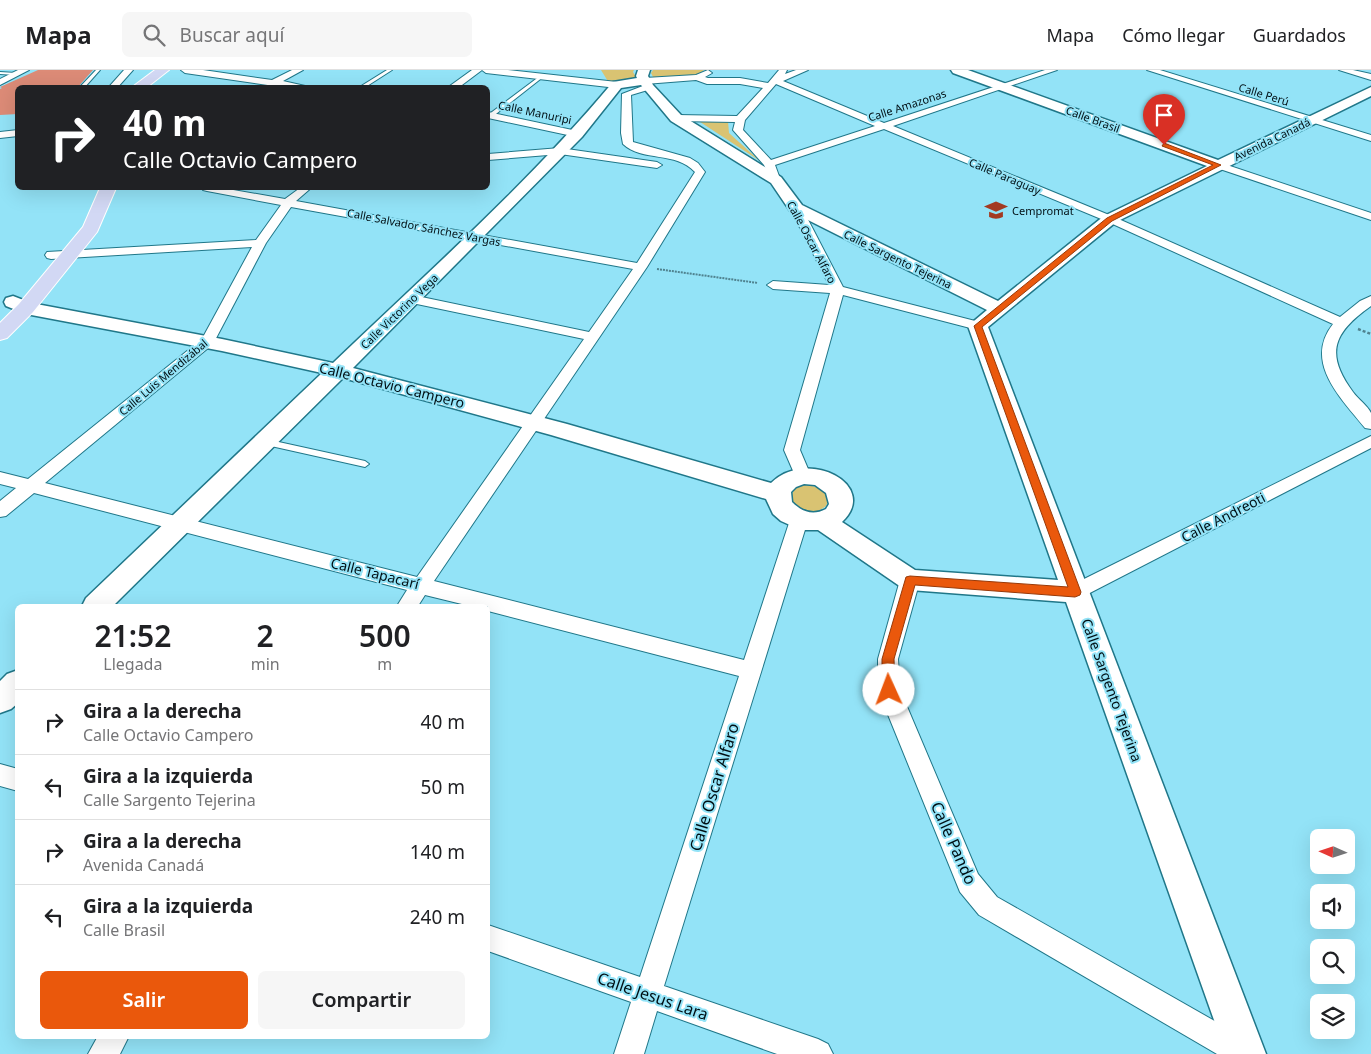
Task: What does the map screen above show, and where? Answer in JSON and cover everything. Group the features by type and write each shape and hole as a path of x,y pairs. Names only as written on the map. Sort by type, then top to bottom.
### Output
{"main road":[{"path":"141,85 163,70"},
{"path":"154,85 175,70"},
{"path":"0,334 10,307 71,231 92,190"},
{"path":"10,307 70,254 91,228 107,190"}],"street":[{"path":"0,82 25,70"},
{"path":"115,85 129,70"},
{"path":"185,70 292,85"},
{"path":"270,85 299,70"},
{"path":"456,85 478,70"},
{"path":"486,70 541,77 614,81 646,79"},
{"path":"697,78 708,74 708,70"},
{"path":"776,180 769,164 738,130 740,119 784,70"},
{"path":"773,83 793,70"},
{"path":"773,83 804,70"},
{"name":"Calle Brasil","path":"958,70 1218,165 1371,217"},
{"name":"Calle Amazonas","path":"769,164 1053,70"},
{"name":"Calle Perú","path":"1151,70 1371,138"},
{"path":"1343,70 1371,77"},
{"name":"Calle Paraguay","path":"700,172 695,163 682,158 645,151 628,144 626,133 626,94 646,79 697,78 707,81 773,83 884,126 1110,219 1343,323"},
{"name":"Calle Oscar Alfaro","path":"646,79 676,118 776,180 796,208 838,290 792,450 804,476"},
{"name":"Calle Victorino Vega","path":"98,604 412,299 577,134 614,81"},
{"name":"Avenida Canadá","path":"989,318 1110,219 1371,91"},
{"name":"Calle Manuripi","path":"490,115 577,134"},
{"path":"676,118 740,119"},
{"path":"0,135 15,133"},
{"path":"408,604 641,267 700,172 560,151 490,157"},
{"name":"Calle Salvador Sánchez Vargas","path":"220,190 289,201 641,267"},
{"name":"Calle Luis Mendizábal","path":"0,511 208,341 260,243 289,201 303,190"},
{"name":"Calle Sargento Tejerina","path":"796,208 989,318 1075,592 1246,1054"},
{"path":"51,256 260,243"},
{"path":"773,285 838,290 989,318"},
{"path":"412,299 592,337"},
{"path":"1371,300 1343,323 1330,341 1329,360 1343,389 1371,424"},
{"name":"Calle Octavio Campero","path":"10,307 208,341 338,370 533,421 777,494"},
{"name":"Calle Andreoti","path":"1075,592 1371,441"},
{"path":"810,521 831,518 838,512 842,505 838,490 823,479 804,476 786,482 780,487 777,494 777,502 782,509 810,521 910,580 1075,592"},
{"name":"Calle Tapacarí","path":"0,478 750,670"},
{"name":"Calle Oscar Alfaro","path":"629,1054 750,670 810,521"},
{"name":"Calle Pando","path":"910,580 888,659 889,690 969,883 988,906 1246,1054"},
{"path":"0,700 15,685"},
{"path":"0,775 15,779"},
{"name":"Calle Jesus Lara","path":"490,939 818,1054"},
{"path":"103,1054 113,1039"}],"lane":[{"path":"84,85 98,70"},
{"path":"365,85 390,70"},
{"path":"0,73 16,74"},
{"path":"490,114 541,77"},
{"path":"264,442 364,464"}],"path":[{"path":"641,267 773,285"}],"shaded area":[{"path":"601,70 634,70 633,72 638,80 609,83"},
{"path":"653,70 704,70 694,76 655,81 651,73"},
{"path":"697,120 728,121 729,133 760,161"},
{"path":"804,485 814,486 826,493 828,501 826,506 817,511 808,512 792,503 794,491"}],"building":[{"path":"38,70 93,70 80,85 15,85 15,114 0,115 0,89 2,88 0,87"}],"place":[{"name":"Cempromat","path":"996,210"}],"route":[{"path":"889,690 888,659 910,580 1075,592 978,326 1110,219 1218,165 1164,145"}]}
